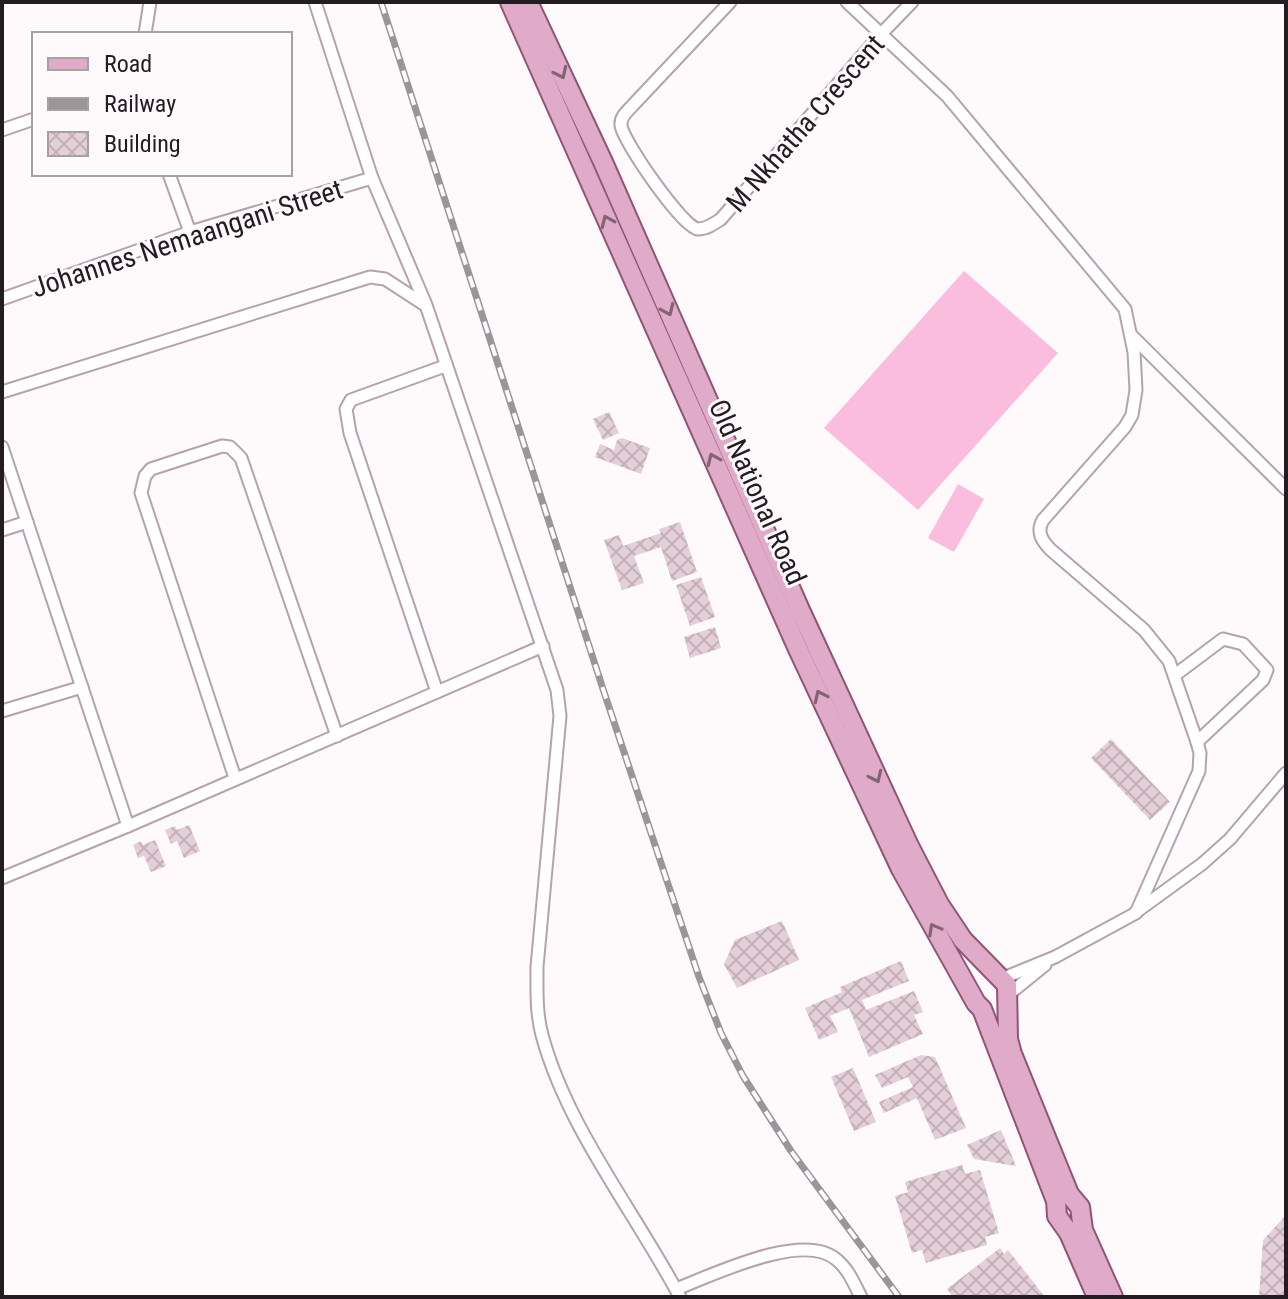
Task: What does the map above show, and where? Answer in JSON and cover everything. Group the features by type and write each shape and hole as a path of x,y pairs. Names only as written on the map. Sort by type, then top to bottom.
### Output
{"main road":[{"name":"Old National Road","path":"510,2 798,649 901,869 977,1003 1056,1201 1068,1212 1113,1297"},
{"name":"Old National Road","path":"528,2 603,162 800,610 909,846 939,904 963,940 1004,987 1012,1054 1097,1297"},
{"path":"983,977 1004,987 1005,1003 995,1011 977,1003 973,989 983,977"}],"street":[{"path":"145,32 150,2"},
{"path":"315,2 372,178 426,305 557,690 560,716 537,967 541,1033 555,1073 584,1134 678,1293 777,1252 807,1249 822,1251 836,1258 850,1274 861,1297"},
{"name":"M Nkhatha Crescent","path":"730,2 634,104 622,118 621,124 627,139 677,212 690,226 698,229 711,226 721,219 912,2"},
{"path":"847,2 947,96 1125,309 1131,335 1136,390 1132,415 1125,427 1043,520 1040,536 1051,550 1144,630 1164,654 1175,675 1200,753 1199,771 1136,913"},
{"path":"2,130 32,120"},
{"path":"170,176 190,232"},
{"name":"Johannes Nemaangani Street","path":"2,299 190,232 372,178"},
{"path":"2,392 370,277 385,279 426,305"},
{"path":"1131,335 1286,489"},
{"path":"437,692 350,433 346,409 351,400 445,366"},
{"path":"235,778 141,493 145,476 151,469 222,446 230,447 241,458 337,736"},
{"path":"2,447 128,826"},
{"path":"2,530 27,522"},
{"path":"1175,675 1223,639 1243,644 1267,670 1263,680 1197,742"},
{"path":"2,878 543,646"},
{"path":"2,711 82,687"},
{"path":"1004,987 1136,913 1202,864 1230,839 1286,773"}],"shaded area":[{"path":"964,271 1058,353 918,510 824,428"},
{"path":"958,484 984,499 954,552 928,538"}],"building":[{"path":"609,412 619,433 603,440 593,419"},
{"path":"622,438 650,448 641,474 595,457 600,444 614,450 617,440"},
{"path":"680,522 697,572 672,581 661,547 634,556 644,583 622,590 604,540 619,535 623,546 661,533 659,529"},
{"path":"701,577 715,617 690,626 676,585"},
{"path":"715,627 721,648 690,658 684,637"},
{"path":"1111,739 1170,802 1150,820 1091,758"},
{"path":"189,825 200,851 184,858 177,841 171,844 165,830 175,826 177,830"},
{"path":"155,840 166,866 151,872 144,856 138,858 133,845"},
{"path":"782,921 799,960 737,988 724,964 735,940"},
{"path":"901,961 909,981 862,1000 866,1010 914,991 923,1012 914,1015 923,1034 869,1057 849,1008 830,1016 838,1032 819,1040 805,1008 842,992 840,987"},
{"path":"921,1055 935,1057 966,1128 935,1140 917,1098 884,1113 879,1102 913,1087 908,1077 882,1088 875,1075"},
{"path":"853,1068 876,1122 854,1131 831,1077"},
{"path":"1001,1130 1016,1166 974,1159 967,1145"},
{"path":"962,1165 965,1174 980,1170 999,1233 985,1237 987,1245 926,1263 922,1250 912,1253 895,1196 908,1192 905,1182"},
{"path":"1286,1215 1286,1297 1259,1297 1263,1240"},
{"path":"1000,1248 1004,1254 1008,1250 1045,1297 953,1297 947,1289"}],"railway":[{"path":"381,2 602,686 699,977 721,1033 743,1076 791,1151 899,1297"}]}
